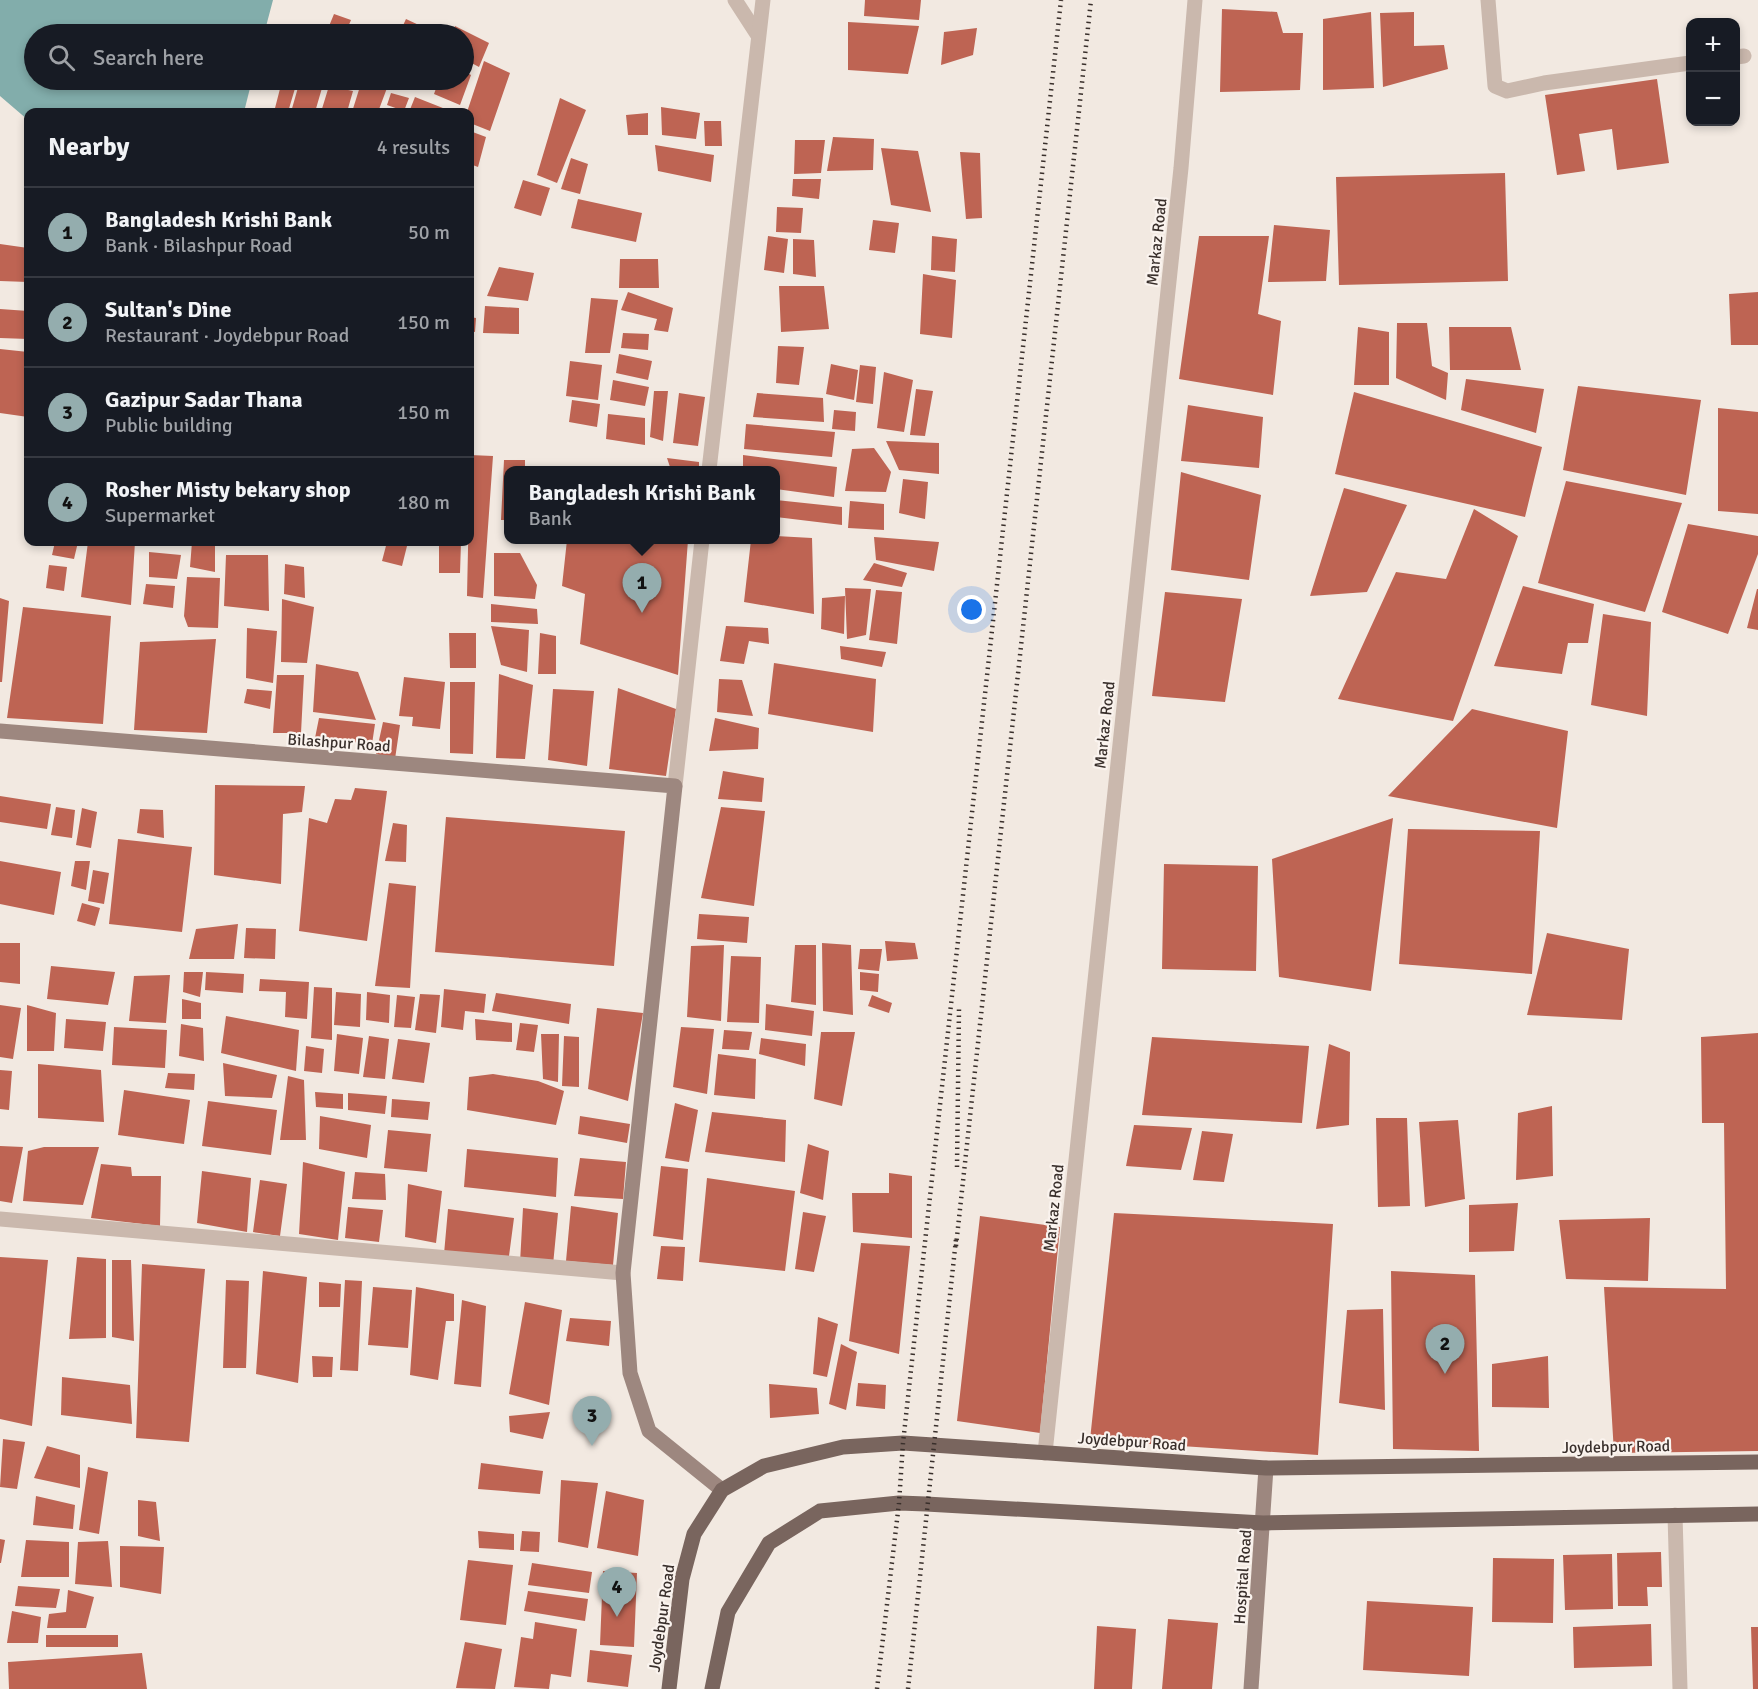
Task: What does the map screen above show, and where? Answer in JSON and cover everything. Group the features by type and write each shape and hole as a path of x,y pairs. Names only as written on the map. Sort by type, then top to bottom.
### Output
{"main road":[{"name":"Bilashpur Road","path":"0,731 675,786"},
{"path":"675,786 622,1274 630,1373 648,1431 722,1490"},
{"name":"Joydebpur Road","path":"669,1689 682,1579 694,1533 722,1490 764,1466 843,1447 913,1444 1266,1468 1758,1462"},
{"name":"Hospital Road","path":"1251,1689 1266,1468"},
{"path":"712,1689 728,1612 769,1543 820,1511 917,1504 1263,1523 1758,1514"}],"street":[{"path":"735,0 757,34"},
{"path":"710,466 757,34 763,0"},
{"name":"Markaz Road","path":"1045,1453 1179,192 1195,0"},
{"path":"1488,0 1495,86 1507,91 1544,83 1686,64"},
{"path":"675,786 702,544"},
{"path":"0,1219 622,1274"},
{"path":"1675,1515 1680,1689"}],"water":[{"path":"0,0 273,0 267,24 24,24 24,90 250,90 245,108 24,108 24,117 0,96"}],"building":[{"path":"865,0 921,0 919,20 864,16"},
{"path":"1222,9 1277,12 1283,33 1303,33 1300,90 1220,92"},
{"path":"1371,12 1374,88 1323,90 1323,19"},
{"path":"1414,12 1414,46 1444,45 1448,69 1383,87 1380,13"},
{"path":"334,14 351,20 349,24 330,24"},
{"path":"406,19 417,24 404,24"},
{"path":"848,22 919,26 908,74 848,70"},
{"path":"977,28 973,55 941,65 944,32"},
{"path":"474,36 489,43 479,67 474,64"},
{"path":"484,61 510,73 490,131 474,125 474,108 468,108"},
{"path":"1657,79 1669,163 1617,170 1612,129 1579,134 1585,171 1557,175 1545,95"},
{"path":"280,90 295,90 289,108 275,108"},
{"path":"297,90 321,90 316,108 292,108"},
{"path":"328,90 353,91 348,108 322,108"},
{"path":"359,90 386,90 380,108 353,108"},
{"path":"435,90 466,90 460,105 434,94"},
{"path":"391,93 409,98 405,108 387,105"},
{"path":"415,97 443,108 411,108"},
{"path":"560,98 586,110 557,183 537,175"},
{"path":"661,107 700,113 696,139 662,135"},
{"path":"648,113 648,135 628,135 626,115"},
{"path":"704,121 721,121 722,146 705,146"},
{"path":"474,132 486,137 478,167 474,166"},
{"path":"833,137 874,139 873,170 827,171"},
{"path":"795,140 825,140 821,173 794,174"},
{"path":"655,145 714,155 711,182 658,171"},
{"path":"881,148 918,151 931,212 891,205"},
{"path":"960,152 980,153 982,218 966,219"},
{"path":"571,158 588,164 580,194 561,189"},
{"path":"1505,173 1508,281 1339,285 1336,177"},
{"path":"793,179 821,179 819,199 792,196"},
{"path":"523,180 550,188 541,216 514,208"},
{"path":"578,199 642,213 636,242 571,228"},
{"path":"777,207 803,208 801,233 776,232"},
{"path":"873,220 899,223 895,253 869,250"},
{"path":"1274,225 1330,230 1326,281 1268,282"},
{"path":"768,236 788,239 784,273 764,270"},
{"path":"932,236 957,239 955,272 931,270"},
{"path":"1199,236 1269,236 1258,314 1281,321 1273,395 1179,379"},
{"path":"793,239 814,240 816,277 793,274"},
{"path":"0,244 24,247 24,282 0,281"},
{"path":"620,259 658,259 659,288 619,288"},
{"path":"499,267 534,273 528,301 487,296"},
{"path":"923,274 956,280 952,338 920,334"},
{"path":"779,286 824,286 829,329 781,332"},
{"path":"628,292 673,308 668,332 654,330 657,319 621,310"},
{"path":"1758,292 1758,345 1731,345 1729,294"},
{"path":"591,298 618,300 610,353 585,353"},
{"path":"485,306 519,308 519,334 483,333"},
{"path":"0,309 24,311 24,339 0,338"},
{"path":"1397,323 1427,323 1432,366 1448,373 1446,400 1396,378"},
{"path":"1358,327 1389,332 1389,385 1354,385"},
{"path":"1449,327 1511,327 1521,370 1450,370"},
{"path":"623,333 649,334 648,350 621,348"},
{"path":"778,346 804,347 799,385 776,383"},
{"path":"0,349 24,352 24,416 0,413"},
{"path":"619,354 652,361 648,380 616,373"},
{"path":"570,361 602,365 598,400 566,396"},
{"path":"831,364 858,370 854,400 826,394"},
{"path":"860,365 876,367 873,404 856,402"},
{"path":"884,372 913,380 904,432 877,428"},
{"path":"1466,379 1544,389 1536,433 1461,410"},
{"path":"613,380 649,387 645,406 610,400"},
{"path":"1578,386 1701,400 1686,495 1563,470"},
{"path":"916,389 933,391 925,436 910,435"},
{"path":"654,391 668,391 663,441 650,437"},
{"path":"1354,392 1542,447 1525,517 1335,474"},
{"path":"679,393 705,397 698,446 673,443"},
{"path":"757,393 823,398 824,422 753,417"},
{"path":"572,400 600,404 597,427 569,422"},
{"path":"1188,405 1263,417 1259,468 1181,461"},
{"path":"1718,408 1758,412 1758,514 1718,511"},
{"path":"834,410 856,412 855,431 832,429"},
{"path":"608,414 645,418 645,445 606,439"},
{"path":"746,424 835,432 832,457 744,449"},
{"path":"886,441 939,443 939,474 899,470"},
{"path":"874,448 891,472 886,492 845,491 852,449"},
{"path":"474,455 493,456 483,598 467,596 468,546 474,546"},
{"path":"743,455 837,467 834,497 780,490 780,466 743,466"},
{"path":"667,458 699,462 699,466 670,466"},
{"path":"504,460 525,460 525,466 504,466 504,520 501,520"},
{"path":"1181,472 1261,495 1249,580 1171,570"},
{"path":"903,479 928,482 925,519 899,513"},
{"path":"1566,481 1682,503 1645,612 1538,583"},
{"path":"1344,488 1407,505 1367,592 1310,596"},
{"path":"780,500 842,507 842,525 780,517"},
{"path":"850,501 884,504 884,530 848,528"},
{"path":"1474,509 1518,536 1453,721 1338,699 1396,572 1446,579"},
{"path":"1688,524 1758,536 1758,554 1728,634 1662,612"},
{"path":"780,536 812,538 814,614 744,602 751,544 780,544"},
{"path":"874,537 939,542 934,571 876,560"},
{"path":"567,544 688,544 678,675 580,644 585,594 562,586"},
{"path":"54,546 77,546 74,559 52,555"},
{"path":"87,546 135,546 131,605 81,597"},
{"path":"192,546 215,546 215,572 190,567"},
{"path":"386,546 407,546 402,566 382,561"},
{"path":"439,546 461,546 460,573 439,573"},
{"path":"149,552 181,555 177,579 149,577"},
{"path":"494,553 520,553 537,585 535,599 494,596"},
{"path":"226,555 268,555 269,611 224,606"},
{"path":"874,563 907,573 902,587 863,580"},
{"path":"285,564 304,567 305,598 284,594"},
{"path":"49,565 67,567 64,591 46,588"},
{"path":"187,577 220,578 218,628 188,627 184,616"},
{"path":"146,584 175,586 173,608 143,604"},
{"path":"1523,586 1594,604 1588,643 1568,643 1562,674 1494,666"},
{"path":"845,588 871,589 866,635 847,639"},
{"path":"1758,589 1758,630 1747,628"},
{"path":"876,590 902,592 897,644 869,640"},
{"path":"1165,592 1242,599 1225,702 1152,696"},
{"path":"845,596 844,634 821,629 822,598"},
{"path":"0,598 9,601 2,682 0,682"},
{"path":"282,599 314,607 307,663 281,662"},
{"path":"491,604 537,609 538,624 491,622"},
{"path":"23,607 111,616 103,724 7,718"},
{"path":"1603,614 1651,622 1647,716 1591,705"},
{"path":"491,626 529,630 527,672 501,665"},
{"path":"726,626 768,628 769,644 749,641 744,664 720,661"},
{"path":"247,628 277,631 273,683 246,678"},
{"path":"449,633 476,633 476,668 450,668"},
{"path":"540,633 556,636 556,674 538,674"},
{"path":"216,639 207,733 134,730 140,642"},
{"path":"840,646 886,652 882,667 841,659"},
{"path":"774,663 876,679 873,732 768,714"},
{"path":"316,664 358,672 376,720 313,712"},
{"path":"499,674 533,685 525,759 496,758"},
{"path":"277,675 304,675 301,733 273,733"},
{"path":"404,677 445,682 440,729 412,726 413,717 399,716"},
{"path":"719,679 742,680 753,716 717,712"},
{"path":"450,682 475,682 473,754 450,753"},
{"path":"618,688 676,709 666,776 609,769"},
{"path":"247,689 272,691 270,709 244,703"},
{"path":"553,689 594,691 587,766 548,760"},
{"path":"1472,709 1568,731 1557,828 1388,796"},
{"path":"319,718 375,724 372,744 315,738"},
{"path":"715,718 759,728 758,749 709,751"},
{"path":"383,722 400,725 395,759 376,754"},
{"path":"723,771 764,778 762,802 718,799"},
{"path":"215,785 305,786 302,812 283,814 281,884 214,875"},
{"path":"355,788 387,791 367,941 299,931 309,818 327,823 335,799 351,800"},
{"path":"0,796 51,804 47,829 0,822"},
{"path":"56,807 75,810 72,838 51,835"},
{"path":"721,807 765,811 754,906 701,898"},
{"path":"82,808 97,812 91,848 76,845"},
{"path":"140,809 163,810 164,838 137,833"},
{"path":"446,817 625,831 614,966 435,952"},
{"path":"1393,818 1371,991 1279,977 1272,859"},
{"path":"393,823 407,825 406,862 385,861"},
{"path":"1408,829 1540,831 1532,974 1399,964"},
{"path":"118,839 192,847 182,932 109,924"},
{"path":"0,861 61,872 54,915 0,904"},
{"path":"75,861 90,861 86,890 71,886"},
{"path":"1164,864 1258,866 1256,971 1162,969"},
{"path":"93,870 109,873 104,904 88,901"},
{"path":"389,883 416,886 410,988 375,986"},
{"path":"82,903 100,908 95,926 77,921"},
{"path":"699,914 749,917 747,943 697,939"},
{"path":"238,924 234,959 189,959 196,929"},
{"path":"246,928 276,929 275,959 244,958"},
{"path":"1547,933 1629,949 1622,1020 1527,1015"},
{"path":"885,941 915,943 918,959 887,961"},
{"path":"0,943 20,943 20,984 0,982"},
{"path":"822,943 851,945 853,1015 823,1011"},
{"path":"724,945 721,1021 687,1017 691,946"},
{"path":"795,945 816,945 816,1005 791,1002"},
{"path":"860,949 882,949 879,971 858,969"},
{"path":"731,956 761,957 759,1023 727,1022"},
{"path":"51,966 115,972 108,1005 47,999"},
{"path":"184,972 203,972 200,997 183,992"},
{"path":"206,972 244,974 243,993 205,990"},
{"path":"860,972 879,974 878,992 860,990"},
{"path":"170,975 166,1023 129,1021 134,976"},
{"path":"260,979 309,982 307,1019 285,1017 286,992 259,991"},
{"path":"314,987 332,988 332,1040 311,1038"},
{"path":"444,989 486,994 484,1013 465,1011 463,1030 441,1027"},
{"path":"336,992 361,994 360,1027 334,1025"},
{"path":"367,992 390,995 389,1023 366,1020"},
{"path":"496,993 571,1004 569,1024 492,1011"},
{"path":"420,994 440,995 436,1033 415,1030"},
{"path":"397,995 415,997 411,1028 394,1027"},
{"path":"872,995 892,1003 889,1013 868,1006"},
{"path":"182,999 201,1003 201,1019 182,1019"},
{"path":"766,1004 814,1011 812,1036 765,1030"},
{"path":"0,1005 21,1008 13,1059 0,1057"},
{"path":"27,1005 56,1013 54,1051 27,1051"},
{"path":"597,1008 643,1013 628,1101 588,1089"},
{"path":"226,1016 299,1030 296,1071 221,1053"},
{"path":"66,1019 106,1022 103,1051 64,1048"},
{"path":"475,1019 512,1023 512,1042 476,1040"},
{"path":"520,1023 538,1025 534,1052 516,1050"},
{"path":"181,1024 203,1028 204,1061 179,1056"},
{"path":"114,1027 167,1030 165,1068 112,1065"},
{"path":"681,1027 714,1029 707,1094 673,1087"},
{"path":"724,1030 752,1032 749,1050 722,1049"},
{"path":"821,1032 855,1032 842,1106 814,1099"},
{"path":"1758,1033 1758,1451 1614,1453 1604,1287 1726,1289 1724,1123 1702,1123 1701,1037"},
{"path":"337,1034 363,1038 359,1074 334,1071"},
{"path":"541,1034 559,1034 558,1082 543,1079"},
{"path":"369,1036 389,1039 385,1079 363,1077"},
{"path":"564,1036 579,1037 579,1087 562,1086"},
{"path":"1152,1037 1309,1046 1302,1123 1142,1115"},
{"path":"761,1038 806,1044 805,1066 759,1054"},
{"path":"398,1039 430,1043 424,1083 392,1079"},
{"path":"1329,1044 1350,1052 1349,1125 1316,1129"},
{"path":"306,1046 324,1049 322,1073 304,1071"},
{"path":"718,1054 756,1059 755,1099 714,1095"},
{"path":"223,1063 277,1075 272,1098 225,1096"},
{"path":"38,1064 101,1070 104,1122 38,1118"},
{"path":"0,1070 12,1071 9,1110 0,1109"},
{"path":"168,1073 195,1074 194,1090 165,1088"},
{"path":"493,1074 538,1081 564,1091 556,1125 467,1110 469,1077"},
{"path":"288,1076 304,1080 306,1140 280,1140"},
{"path":"124,1090 190,1100 184,1144 118,1135"},
{"path":"315,1092 343,1094 343,1109 316,1107"},
{"path":"348,1093 387,1096 385,1114 348,1110"},
{"path":"392,1099 430,1102 428,1120 391,1117"},
{"path":"208,1101 277,1110 271,1155 202,1146"},
{"path":"675,1103 698,1110 689,1162 665,1158"},
{"path":"1552,1106 1553,1176 1516,1180 1518,1113"},
{"path":"712,1112 786,1120 785,1162 705,1152"},
{"path":"320,1116 371,1125 367,1158 319,1149"},
{"path":"580,1116 630,1124 627,1143 578,1134"},
{"path":"1376,1118 1407,1118 1410,1206 1378,1207"},
{"path":"1458,1120 1465,1199 1425,1207 1419,1122"},
{"path":"1134,1125 1192,1128 1181,1170 1126,1166"},
{"path":"388,1130 431,1134 427,1172 384,1168"},
{"path":"1202,1131 1233,1134 1224,1182 1193,1180"},
{"path":"808,1144 829,1151 823,1200 800,1193"},
{"path":"0,1146 23,1147 12,1203 0,1201"},
{"path":"44,1147 99,1147 83,1205 23,1201 28,1151"},
{"path":"467,1149 558,1158 556,1197 464,1187"},
{"path":"580,1158 626,1162 623,1199 574,1196"},
{"path":"303,1162 345,1172 338,1240 299,1234"},
{"path":"101,1164 131,1167 132,1176 161,1176 160,1226 91,1218"},
{"path":"661,1166 688,1169 683,1240 653,1236"},
{"path":"202,1171 251,1178 247,1232 197,1223"},
{"path":"355,1172 385,1174 386,1200 352,1199"},
{"path":"889,1173 912,1176 912,1238 853,1232 852,1193 889,1193"},
{"path":"707,1178 795,1191 785,1271 699,1262"},
{"path":"260,1180 287,1184 280,1236 253,1232"},
{"path":"408,1184 442,1191 436,1243 405,1237"},
{"path":"1518,1203 1514,1251 1469,1252 1469,1205"},
{"path":"571,1206 618,1213 613,1265 566,1261"},
{"path":"348,1207 383,1210 379,1242 345,1238"},
{"path":"523,1208 558,1213 553,1265 520,1263"},
{"path":"448,1209 514,1218 509,1256 444,1254"},
{"path":"803,1212 826,1216 814,1272 795,1269"},
{"path":"1114,1213 1333,1224 1318,1455 1090,1440"},
{"path":"980,1216 1060,1227 1040,1433 957,1421"},
{"path":"1650,1218 1648,1281 1566,1279 1559,1220"},
{"path":"861,1243 910,1246 899,1354 849,1341"},
{"path":"661,1246 685,1247 683,1281 657,1279"},
{"path":"0,1257 48,1260 32,1426 0,1419"},
{"path":"77,1257 106,1259 106,1338 69,1339"},
{"path":"112,1260 131,1260 134,1341 112,1337"},
{"path":"142,1264 205,1269 189,1442 136,1438"},
{"path":"263,1271 307,1277 298,1383 256,1374"},
{"path":"1391,1271 1475,1275 1479,1451 1393,1449"},
{"path":"226,1280 249,1281 246,1368 223,1368"},
{"path":"345,1280 362,1281 358,1371 340,1370"},
{"path":"319,1282 341,1284 340,1307 319,1307"},
{"path":"373,1287 412,1290 408,1348 368,1345"},
{"path":"416,1287 454,1294 454,1321 446,1321 438,1380 410,1375"},
{"path":"462,1300 486,1306 481,1387 454,1384"},
{"path":"525,1302 562,1310 549,1405 509,1394"},
{"path":"1383,1309 1385,1410 1339,1403 1347,1310"},
{"path":"818,1317 838,1324 827,1377 813,1374"},
{"path":"570,1318 611,1321 609,1346 566,1341"},
{"path":"841,1344 857,1352 846,1410 829,1404"},
{"path":"312,1356 333,1357 332,1377 313,1377"},
{"path":"1548,1356 1549,1408 1492,1407 1492,1364"},
{"path":"62,1377 130,1385 132,1424 61,1415"},
{"path":"858,1383 886,1385 885,1409 856,1406"},
{"path":"769,1384 817,1388 819,1414 770,1418"},
{"path":"550,1412 543,1439 510,1432 509,1416"},
{"path":"3,1439 25,1442 17,1489 0,1487"},
{"path":"47,1446 80,1455 80,1488 34,1478"},
{"path":"481,1463 543,1471 540,1494 478,1489"},
{"path":"88,1467 108,1472 99,1534 79,1530"},
{"path":"561,1480 598,1483 588,1548 558,1542"},
{"path":"606,1491 644,1500 638,1556 597,1548"},
{"path":"36,1496 75,1505 73,1529 33,1525"},
{"path":"138,1500 156,1502 160,1541 138,1536"},
{"path":"478,1531 514,1534 514,1550 479,1548"},
{"path":"522,1531 540,1532 539,1552 520,1551"},
{"path":"0,1539 5,1540 1,1563 0,1563"},
{"path":"26,1540 69,1542 69,1577 21,1577"},
{"path":"108,1541 112,1587 75,1584 78,1542"},
{"path":"120,1546 164,1547 161,1594 120,1587"},
{"path":"1661,1552 1662,1587 1647,1587 1648,1606 1618,1606 1617,1553"},
{"path":"1612,1554 1613,1609 1565,1610 1563,1555"},
{"path":"1493,1558 1554,1559 1553,1623 1492,1622"},
{"path":"468,1560 513,1565 506,1625 460,1620"},
{"path":"532,1563 592,1572 589,1593 528,1585"},
{"path":"603,1571 637,1573 634,1647 600,1645"},
{"path":"18,1586 60,1589 56,1608 15,1606"},
{"path":"68,1590 94,1597 86,1628 47,1628 49,1614 66,1612"},
{"path":"528,1591 588,1599 585,1621 524,1611"},
{"path":"1367,1601 1473,1607 1469,1676 1363,1670"},
{"path":"12,1611 41,1617 38,1643 7,1643"},
{"path":"1168,1619 1218,1623 1212,1689 1162,1689"},
{"path":"535,1622 577,1629 571,1677 551,1674 549,1689 514,1687 521,1637 533,1639"},
{"path":"1651,1624 1652,1666 1574,1668 1573,1627"},
{"path":"1097,1626 1136,1629 1132,1689 1094,1689"},
{"path":"1751,1627 1758,1627 1758,1689 1753,1689"},
{"path":"46,1635 118,1635 118,1647 46,1647"},
{"path":"465,1642 502,1649 495,1689 456,1688"},
{"path":"590,1650 632,1655 628,1687 587,1682"},
{"path":"142,1653 147,1689 9,1689 8,1662"}],"railway":[{"path":"877,1689 1061,0"},
{"path":"956,1246 1091,0"},
{"path":"957,1167 959,1008"},
{"path":"908,1689 956,1239"}],"place":[{"name":"Bangladesh Krishi Bank","path":"642,613"},
{"name":"Sultan's Dine","path":"1445,1374"},
{"name":"Gazipur Sadar Thana","path":"592,1446"},
{"name":"Rosher Misty bekary shop","path":"617,1617"}]}
